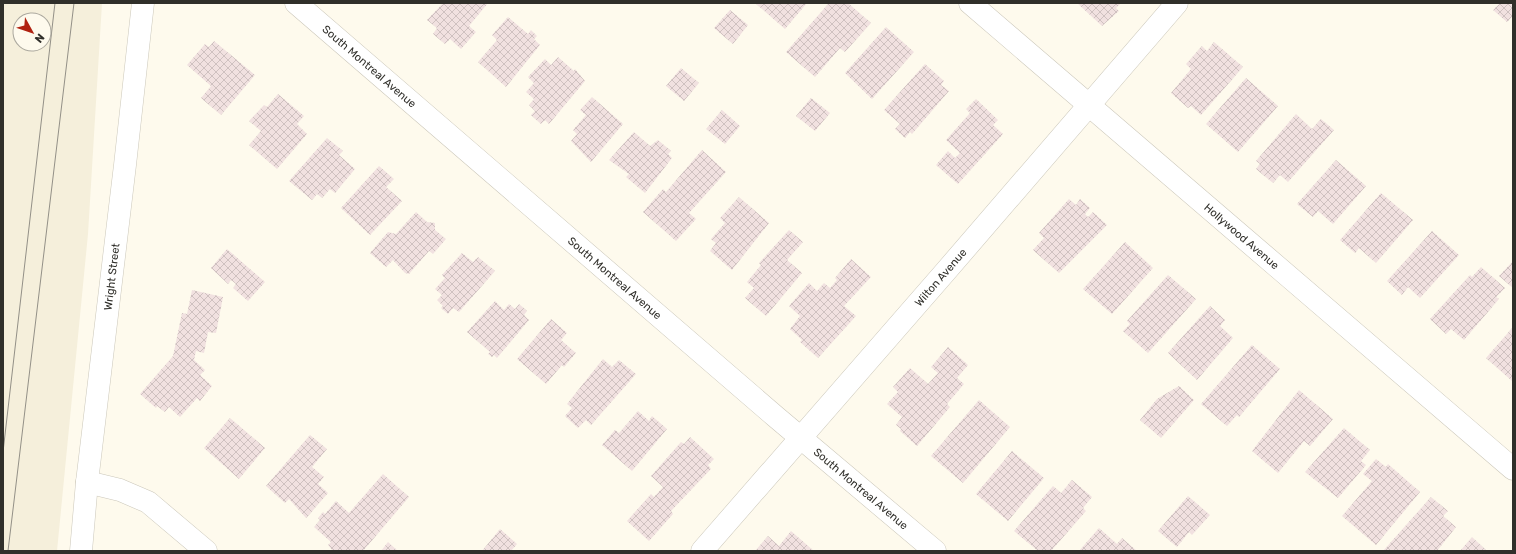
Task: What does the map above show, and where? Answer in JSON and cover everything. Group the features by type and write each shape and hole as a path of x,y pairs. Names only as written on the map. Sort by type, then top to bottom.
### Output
{"street":[{"name":"Wright Street","path":"80,551 143,3"},
{"name":"South Montreal Avenue","path":"296,3 935,551"},
{"name":"Hollywood Avenue","path":"970,3 1513,470"},
{"name":"Wilton Avenue","path":"702,551 802,438 1177,3"},
{"path":"87,482 120,490 148,502 206,551"}],"shaded area":[{"path":"3,3 102,3 88,234 57,551 3,551"}],"building":[{"path":"443,3 488,3 469,26 476,32 461,49 450,39 445,44 433,34 437,28 427,20"},
{"path":"755,3 807,3 785,29"},
{"path":"829,3 848,3 871,23 845,52 840,48 815,77 786,52"},
{"path":"1077,3 1121,3 1116,8 1119,11 1102,26"},
{"path":"1500,3 1513,3 1513,16 1507,22 1493,10"},
{"path":"730,10 748,25 733,44 714,28"},
{"path":"508,17 528,34 531,30 537,36 534,39 540,45 506,87 478,62 497,40 492,35"},
{"path":"886,27 914,52 872,99 845,73"},
{"path":"214,41 255,75 221,115 201,98 211,86 187,65 205,44 209,47"},
{"path":"1214,42 1243,67 1201,115 1191,106 1188,108 1171,93 1191,69 1186,64 1202,46 1207,51"},
{"path":"558,57 574,71 575,69 585,81 549,124 545,120 541,124 531,115 535,111 529,105 534,99 526,92 534,83 528,77 545,59 551,65"},
{"path":"925,64 944,81 941,85 949,91 912,134 910,132 905,138 895,129 900,124 884,110"},
{"path":"681,68 699,83 684,101 666,86"},
{"path":"1246,78 1278,106 1238,152 1206,124"},
{"path":"278,94 304,116 297,124 307,134 277,169 249,145 261,131 249,121 264,105 267,107"},
{"path":"592,97 623,124 591,162 571,141 577,134 573,130 586,115 580,110"},
{"path":"811,98 830,113 815,131 796,116"},
{"path":"976,99 998,120 993,125 1003,134 958,184 936,165 948,151 955,158 960,153 946,140 970,113 966,109"},
{"path":"722,110 740,126 725,144 706,129"},
{"path":"1296,114 1312,129 1321,119 1334,130 1288,182 1280,175 1273,183 1256,169 1260,164 1256,161"},
{"path":"634,132 650,146 658,140 671,151 668,154 672,158 645,193 626,177 629,174 609,160"},
{"path":"327,138 343,151 339,155 355,169 335,193 330,189 322,198 317,194 312,200 289,181"},
{"path":"702,150 726,172 689,213 696,219 676,241 643,212 663,189 666,192"},
{"path":"1336,160 1366,186 1333,224 1318,211 1313,217 1297,204"},
{"path":"379,166 394,179 386,187 402,201 370,235 341,208"},
{"path":"1381,193 1413,220 1376,263 1359,248 1355,253 1340,240"},
{"path":"739,197 769,223 732,270 710,251 716,243 711,239 725,223 720,218"},
{"path":"1069,199 1076,205 1080,199 1090,208 1085,214 1088,217 1093,212 1107,225 1059,273 1033,250 1044,238 1039,233"},
{"path":"416,212 427,222 435,223 435,230 446,239 433,254 429,251 409,274 405,273 393,260 386,267 370,253 388,232 396,234"},
{"path":"789,230 803,242 787,260 802,273 766,316 745,298 754,288 747,282 761,265 759,263"},
{"path":"1432,231 1459,255 1420,298 1408,287 1402,295 1387,281"},
{"path":"1125,242 1153,268 1112,314 1083,289"},
{"path":"227,249 265,282 248,301 233,288 236,284 231,280 228,284 211,268"},
{"path":"462,253 473,262 478,257 495,271 459,312 453,308 448,314 441,308 443,306 437,300 442,295 435,289 445,278 442,275"},
{"path":"851,259 871,277 844,306 856,316 818,358 800,342 802,340 790,329 800,316 789,306 809,283 817,291 824,283 830,288 837,280 835,278"},
{"path":"1513,261 1513,288 1499,276"},
{"path":"1481,267 1505,288 1496,297 1499,299 1464,340 1451,329 1446,334 1430,319 1470,275 1472,277"},
{"path":"1168,275 1196,299 1148,353 1123,331 1130,324 1127,321"},
{"path":"192,290 223,297 216,333 208,332 204,353 196,351 194,360 205,370 200,375 212,386 200,401 197,398 180,417 169,407 165,412 157,406 156,408 140,394 173,356 182,313 187,314"},
{"path":"495,301 504,310 509,304 515,309 519,304 527,311 524,315 529,320 497,358 494,355 492,357 488,354 490,352 467,332"},
{"path":"1210,306 1225,320 1220,326 1233,338 1197,380 1168,353"},
{"path":"551,319 567,333 561,340 576,353 564,367 562,365 546,384 517,359"},
{"path":"1513,327 1513,380 1512,381 1486,358"},
{"path":"1252,345 1280,369 1239,417 1237,415 1227,426 1201,404"},
{"path":"948,347 968,365 957,378 964,384 947,404 950,407 917,446 900,431 901,429 896,425 902,417 887,404 898,392 893,387 910,368 928,384 938,373 931,367"},
{"path":"603,359 612,367 619,360 636,374 591,425 586,420 578,428 565,416 572,408 567,404"},
{"path":"1179,386 1194,400 1161,438 1140,420 1157,399"},
{"path":"1299,390 1333,419 1310,446 1304,441 1278,473 1252,451"},
{"path":"979,400 1010,427 963,483 931,456"},
{"path":"638,411 649,421 652,416 667,429 632,471 602,445 615,430 619,433"},
{"path":"230,418 265,448 239,479 204,448"},
{"path":"1344,428 1370,450 1361,461 1366,465 1338,498 1305,472"},
{"path":"310,435 327,449 312,467 324,477 318,484 328,493 306,518 289,499 285,503 266,486"},
{"path":"690,437 714,459 708,465 711,469 671,511 673,514 649,541 627,521 651,494 654,497 663,487 651,476 681,442 684,444"},
{"path":"1012,451 1044,478 1008,521 976,494"},
{"path":"1376,459 1386,467 1388,464 1420,492 1376,545 1342,516 1372,481 1363,474"},
{"path":"383,474 409,497 363,551 331,551 332,550 328,545 331,542 314,527 320,520 318,518 323,512 325,514 336,501 349,513"},
{"path":"1072,480 1092,497 1083,508 1086,511 1051,551 1038,551 1014,531 1053,486 1061,493"},
{"path":"1188,496 1210,515 1192,535 1189,532 1177,547 1158,531"},
{"path":"1431,497 1448,511 1443,516 1456,527 1437,551 1383,551"},
{"path":"1099,528 1117,544 1122,538 1137,551 1079,551"},
{"path":"500,529 517,544 511,551 482,551"},
{"path":"791,531 814,551 755,551 768,536 779,546"},
{"path":"1472,537 1487,551 1460,551"},
{"path":"388,542 398,551 381,551"}],"tram line":[{"path":"3,452 55,3"},
{"path":"8,551 74,3"}]}
